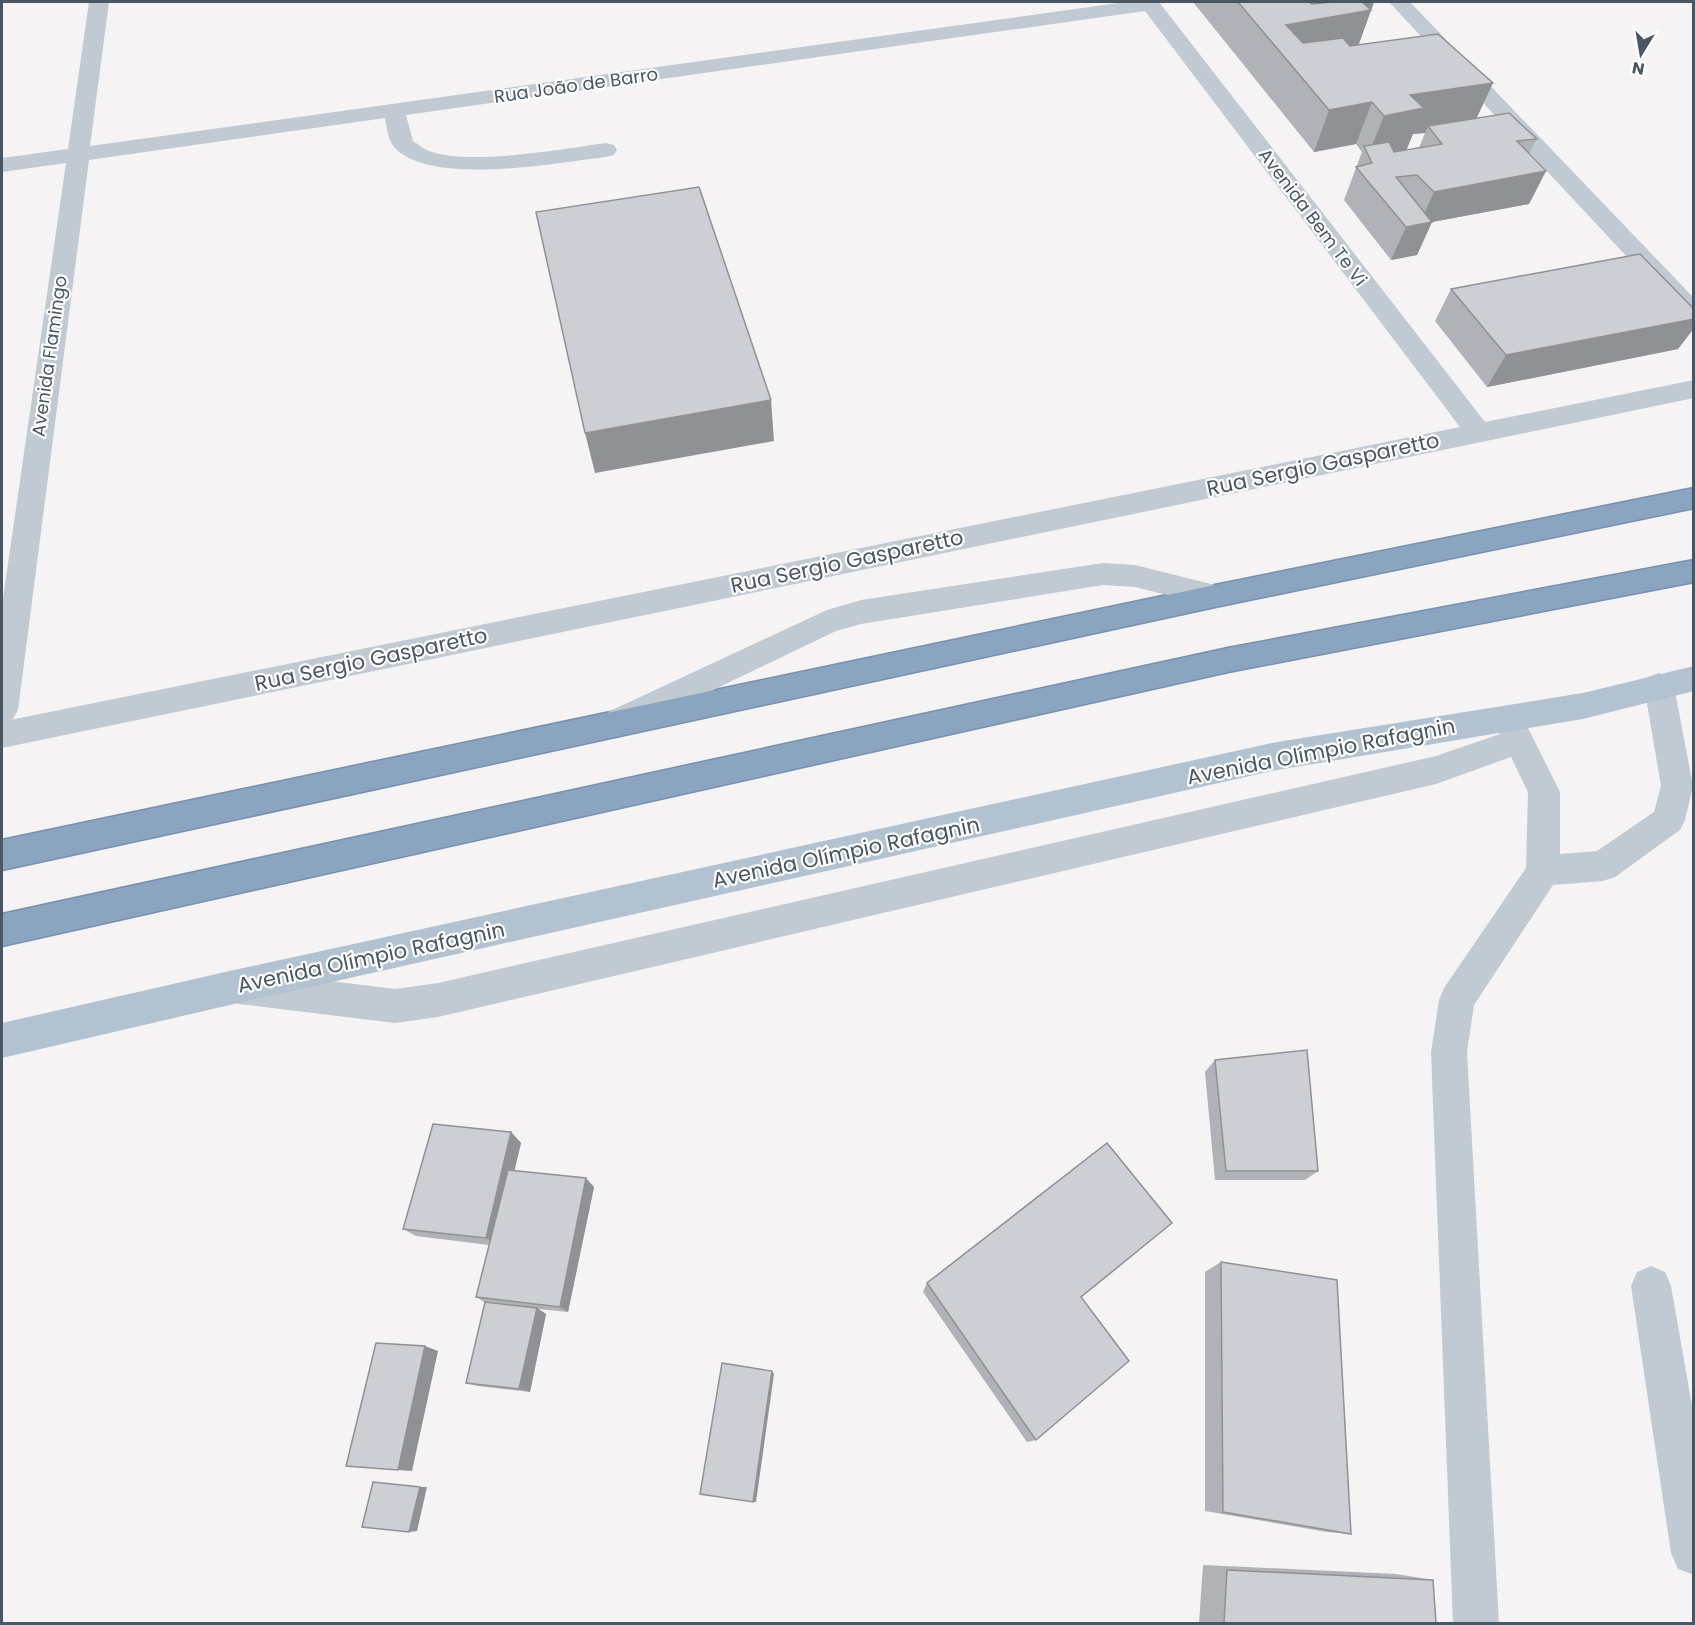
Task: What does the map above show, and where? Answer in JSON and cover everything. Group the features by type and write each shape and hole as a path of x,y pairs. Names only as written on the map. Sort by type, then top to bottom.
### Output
{"highway":[{"path":"2,857 196,813 1215,596 1694,498"},
{"path":"2,930 1228,660 1694,571"},
{"path":"2,946 205,885"}],"main road":[{"name":"Avenida Olímpio Rafagnin","path":"2,1041 234,987 1277,756 1513,729 1582,706 1694,678"}],"street":[{"name":"Avenida Flamingo","path":"2,710 99,2"},
{"path":"1399,2 1694,313"},
{"name":"Rua João de Barro","path":"2,165 1149,3"},
{"name":"Avenida Bem Te Vi","path":"1149,3 1478,432"},
{"path":"394,111 400,137 406,147 438,161 511,160 606,150"},
{"name":"Rua Sergio Gasparetto","path":"2,735 1694,389"},
{"path":"610,725 827,622 861,612 1103,574 1135,576 1215,596"},
{"path":"1543,871 1604,866 1668,820 1677,786 1659,686"},
{"path":"234,987 395,1006 438,1000 1436,770 1513,729 1544,792 1543,871 1458,1000 1449,1052 1476,1623"},
{"path":"1651,1286 1694,1553"}],"building":[{"path":"1238,2 1309,2 1312,4 1362,2 1371,10 1286,25 1303,43 1343,38 1350,46 1438,34 1493,83 1410,95 1424,108 1384,116 1372,102 1329,110"},
{"path":"1509,113 1537,139 1517,141 1546,171 1434,192 1417,175 1396,177 1432,222 1406,227 1356,167 1372,163 1364,146 1389,142 1394,152 1442,144 1428,126"},
{"path":"699,187 771,400 585,433 536,212"},
{"path":"1640,254 1694,309 1694,319 1506,355 1451,289"},
{"path":"1307,1050 1318,1171 1226,1171 1215,1060"},
{"path":"433,1124 511,1132 486,1238 403,1229"},
{"path":"1107,1143 1172,1223 1081,1297 1129,1361 1036,1440 927,1283"},
{"path":"508,1170 586,1178 560,1307 476,1297"},
{"path":"1221,1262 1337,1280 1351,1534 1223,1512"},
{"path":"485,1302 537,1308 519,1389 466,1383"},
{"path":"376,1343 425,1346 398,1470 346,1466"},
{"path":"722,1363 772,1371 753,1502 700,1494"},
{"path":"373,1482 420,1487 409,1532 362,1527"},
{"path":"1227,1570 1433,1580 1436,1623 1224,1623"}]}
